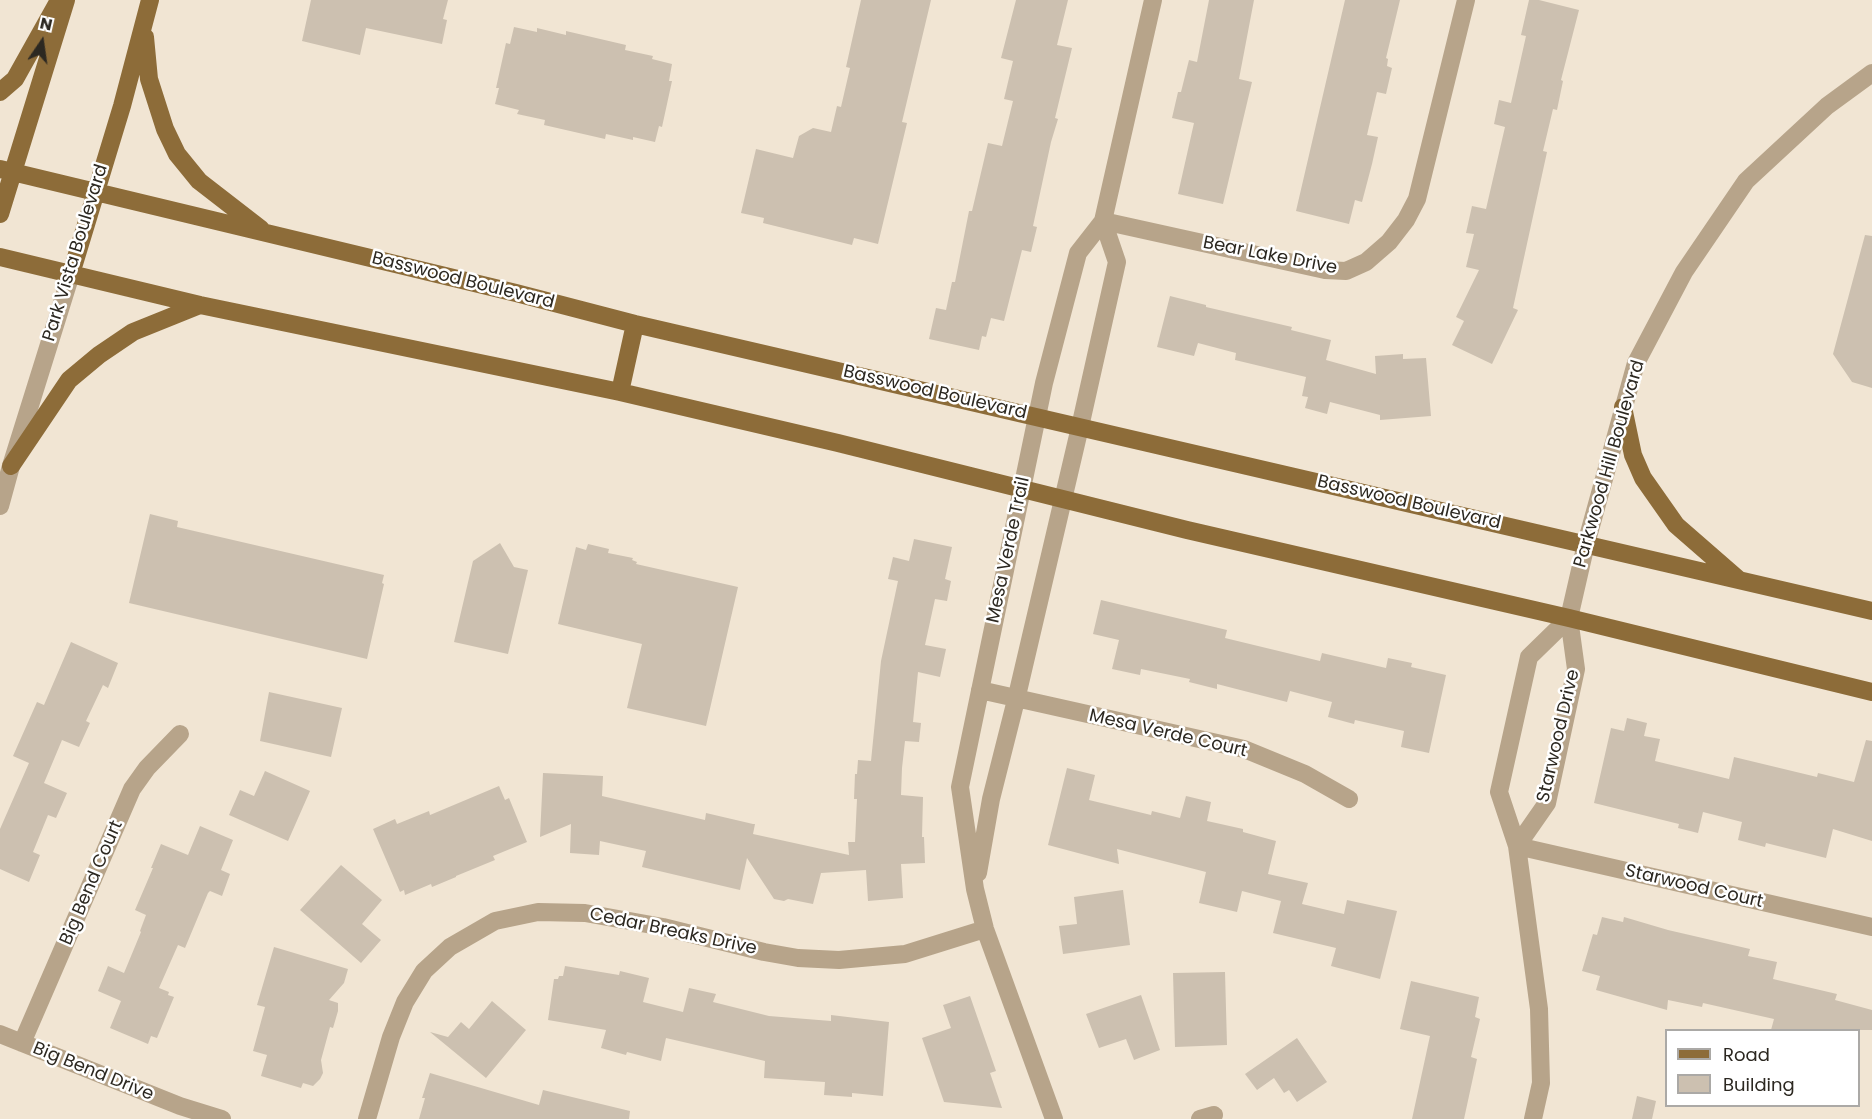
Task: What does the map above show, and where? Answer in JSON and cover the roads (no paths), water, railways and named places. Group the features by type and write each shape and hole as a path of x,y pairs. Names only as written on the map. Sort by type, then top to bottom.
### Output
{"main road":[{"path":"0,92 15,79 58,0"},
{"path":"0,214 7,171 66,0"},
{"name":"Park Vista Boulevard","path":"71,274 122,106 150,0"},
{"path":"143,25 149,79 165,129 177,154 199,181 268,234"},
{"name":"Basswood Boulevard","path":"7,171 516,293 635,324 1872,611"},
{"path":"0,257 200,305 620,392 838,443 1187,530 1569,618 1872,692"},
{"path":"10,466 69,380 99,355 133,332 200,305"},
{"path":"620,392 635,324"},
{"path":"1623,407 1633,455 1643,478 1676,525 1742,582"}],"street":[{"name":"Mesa Verde Trail","path":"1054,1119 985,929 975,889 960,787 1037,417 1078,253 1103,220 1153,0"},
{"name":"Bear Lake Drive","path":"1103,220 1324,270 1346,271 1366,262 1389,242 1406,220 1417,199 1466,0"},
{"name":"Parkwood Hill Boulevard","path":"1569,618 1586,544 1636,363 1684,272 1746,181 1827,106 1872,73"},
{"name":"Mesa Verde Trail","path":"975,889 991,799 1117,262 1103,220"},
{"name":"Park Vista Boulevard","path":"0,506 10,466 71,274"},
{"name":"Starwood Drive","path":"1517,846 1547,803 1576,669 1569,618"},
{"path":"1533,1119 1541,1083 1539,1010 1517,846 1499,792 1529,657 1569,618"},
{"name":"Mesa Verde Court","path":"980,690 1244,749 1305,774 1349,799"},
{"name":"Big Bend Court","path":"22,1044 132,789 147,768 180,734"},
{"name":"Starwood Court","path":"1517,846 1872,927"},
{"name":"Cedar Breaks Drive","path":"367,1119 391,1037 405,1002 424,971 450,947 495,921 538,912 585,913 663,927 764,952 798,958 839,960 905,954 985,929"},
{"name":"Big Bend Drive","path":"0,1034 180,1106 222,1119"}]}
